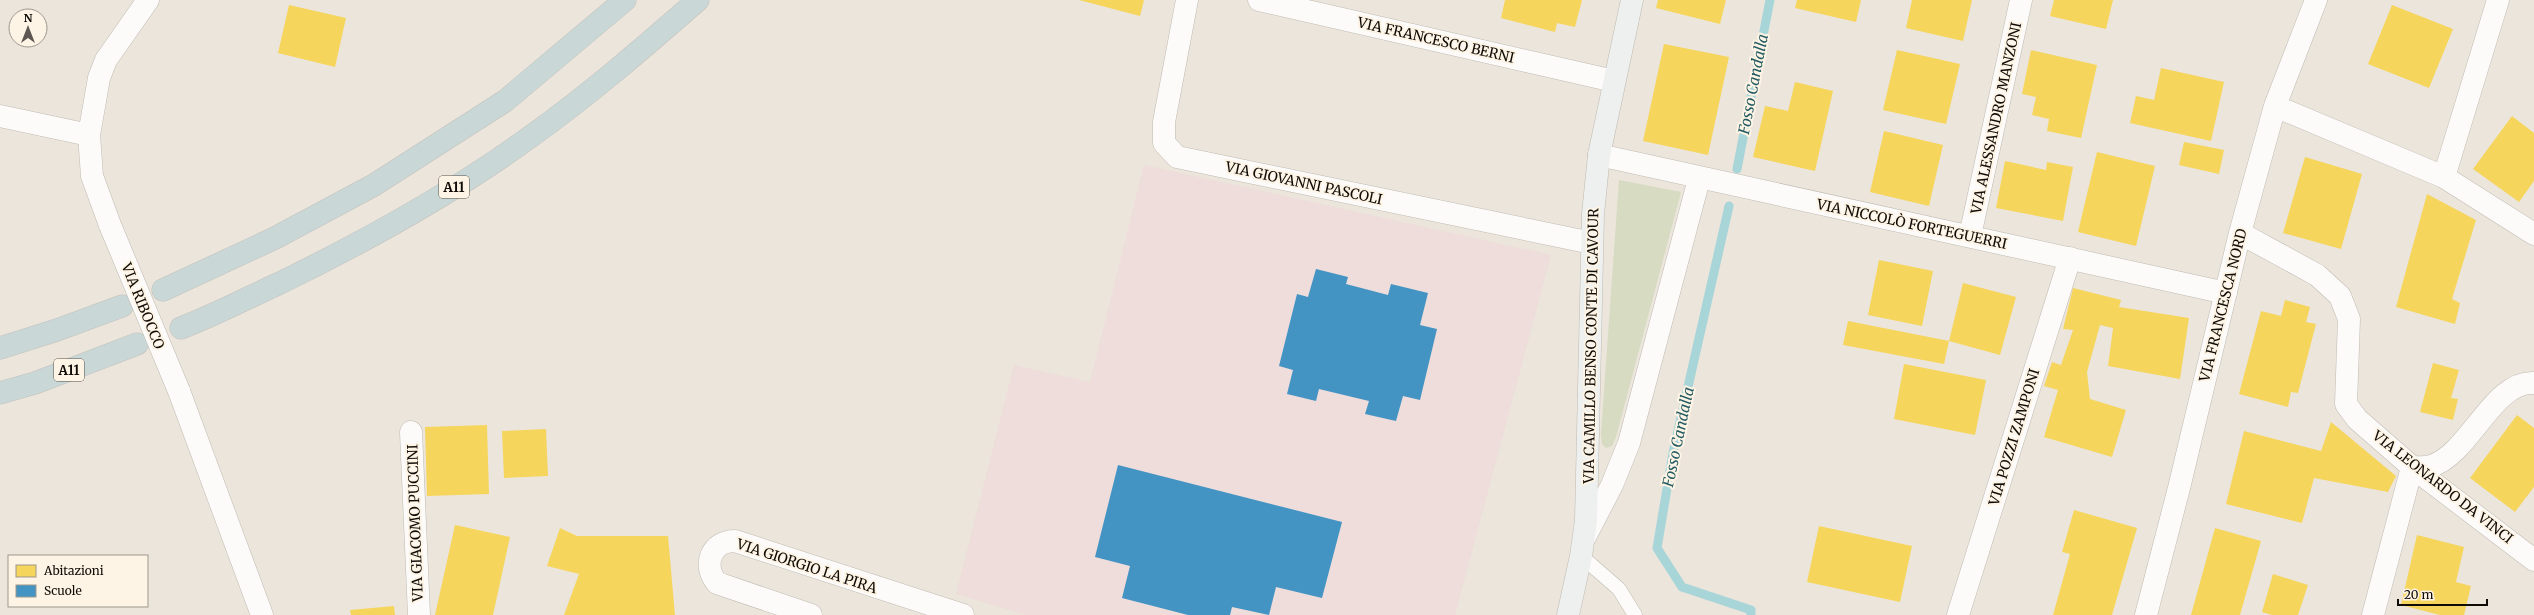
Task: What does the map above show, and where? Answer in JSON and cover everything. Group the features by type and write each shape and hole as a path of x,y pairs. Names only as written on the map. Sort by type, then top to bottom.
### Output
{"highway":[{"path":"163,290 275,238 374,185 505,101 625,0"},
{"name":"A11","path":"182,328 206,318 332,257 431,202 530,138 620,68 698,0"},
{"path":"0,348 57,330 122,306"},
{"name":"A11","path":"0,393 35,383 137,344"}],"main road":[{"name":"VIA CAMILLO BENSO CONTE DI CAVOUR","path":"1568,615 1583,547 1592,243 1599,155 1632,0"}],"street":[{"name":"VIA RIBOCCO","path":"148,0 106,60 100,78 89,135 92,176 110,225 179,391 262,615"},
{"name":"VIA GIOVANNI PASCOLI","path":"1187,0 1164,122 1164,143 1177,157 1592,243"},
{"name":"VIA FRANCESCO BERNI","path":"1258,0 1614,81"},
{"name":"VIA ALESSANDRO MANZONI","path":"1970,236 2022,0"},
{"name":"VIA FRANCESCA NORD","path":"2146,615 2240,233 2275,106 2316,0"},
{"path":"2444,177 2498,0"},
{"path":"2275,106 2444,177 2534,234"},
{"path":"0,116 89,135"},
{"name":"VIA NICCOLÒ FORTEGUERRI","path":"1599,155 2226,293"},
{"name":"VIA CAMILLO BENSO CONTE DI CAVOUR","path":"1583,547 1612,484 1628,443 1699,178"},
{"name":"VIA LEONARDO DA VINCI","path":"2240,233 2258,245 2317,275 2340,296 2348,319 2345,377 2346,404 2357,419 2412,467 2534,560"},
{"name":"VIA POZZI ZAMPONI","path":"1958,615 2070,258"},
{"path":"2373,615 2412,467 2430,466 2442,460 2462,444 2510,389 2534,383"},
{"name":"VIA GIACOMO PUCCINI","path":"411,432 419,615"},
{"name":"VIA GIORGIO LA PIRA","path":"811,615 717,583 709,570 710,555 720,544 735,541 914,608 963,615"}],"lane":[{"path":"1583,547 1619,589 1634,614"}],"shaded area":[{"path":"1144,165 1551,255 1455,615 1026,615 956,594 1014,365 1090,382"}],"green space":[{"path":"1619,180 1681,192 1616,437 1612,446 1606,448 1602,444 1601,434"}],"building: Abitazioni":[{"path":"1079,0 1144,0 1140,16"},
{"path":"1505,0 1582,0 1575,27 1557,23 1555,32 1501,18"},
{"path":"1658,0 1726,0 1720,24 1656,8"},
{"path":"1797,0 1861,0 1856,22 1795,8"},
{"path":"1912,0 1972,0 1963,41 1906,28"},
{"path":"2054,0 2113,0 2106,29 2050,16"},
{"path":"289,5 346,18 335,67 278,53"},
{"path":"2392,5 2453,29 2429,88 2368,64"},
{"path":"1664,44 1729,57 1708,155 1643,141"},
{"path":"1897,50 1960,64 1946,124 1883,110"},
{"path":"2031,50 2097,65 2081,138 2047,131 2049,119 2032,115 2036,97 2022,94"},
{"path":"2161,68 2224,82 2211,141 2130,123 2136,96 2154,100"},
{"path":"1795,82 1833,91 1815,171 1753,157 1765,106 1788,111"},
{"path":"2512,116 2534,133 2534,181 2519,202 2473,169"},
{"path":"1884,131 1943,145 1929,206 1870,192"},
{"path":"2184,142 2224,150 2219,174 2179,165"},
{"path":"2097,152 2155,166 2136,246 2078,232"},
{"path":"2305,157 2362,174 2341,249 2283,233"},
{"path":"2005,161 2046,170 2047,162 2073,167 2063,221 1996,208"},
{"path":"2427,194 2476,220 2452,299 2460,303 2455,324 2396,307"},
{"path":"1879,260 1933,271 1922,326 1868,315"},
{"path":"1963,283 2016,297 2000,355 1949,341"},
{"path":"2073,288 2121,300 2119,307 2189,318 2180,379 2108,366 2113,328 2100,325 2087,372 2090,399 2126,410 2112,457 2044,437 2058,390 2044,386 2052,362 2061,365 2073,330 2063,329"},
{"path":"2285,300 2310,307 2306,322 2316,324 2298,393 2291,392 2288,407 2239,394 2261,311 2281,316"},
{"path":"1848,321 1949,341 1944,364 1843,345"},
{"path":"2433,363 2459,370 2451,398 2458,399 2453,420 2420,412"},
{"path":"1904,364 1986,380 1975,435 1894,419"},
{"path":"2517,415 2534,428 2534,487 2515,512 2470,478"},
{"path":"2331,422 2396,476 2388,492 2314,478 2302,523 2226,504 2244,431 2321,451"},
{"path":"487,425 489,494 427,496 425,427"},
{"path":"546,429 548,476 504,478 502,431"},
{"path":"2074,510 2137,528 2112,615 2053,615 2070,554 2062,552"},
{"path":"455,525 510,537 493,615 435,615"},
{"path":"1819,526 1912,546 1900,602 1807,582"},
{"path":"560,528 577,536 668,536 675,615 564,615 579,574 547,566"},
{"path":"2215,528 2261,541 2240,615 2191,615"},
{"path":"2417,535 2464,547 2456,582 2471,586 2464,615 2440,615 2401,605"},
{"path":"2273,574 2308,585 2298,615 2272,615 2262,612"},
{"path":"394,606 395,615 351,615 350,610"}],"building: Scuole":[{"path":"1316,269 1348,277 1346,284 1388,295 1391,284 1428,293 1420,325 1437,329 1420,400 1403,396 1396,421 1365,414 1369,401 1319,389 1316,401 1287,394 1293,370 1279,366 1297,294 1308,297"},
{"path":"1118,465 1342,522 1322,598 1276,587 1269,615 1232,607 1230,615 1188,615 1122,598 1130,566 1095,557"}],"waterway":[{"name":"Fosso Candalla","path":"1737,169 1770,0"},
{"name":"Fosso Candalla","path":"1729,206 1673,453 1657,548 1682,587 1751,610 1751,615"}]}
